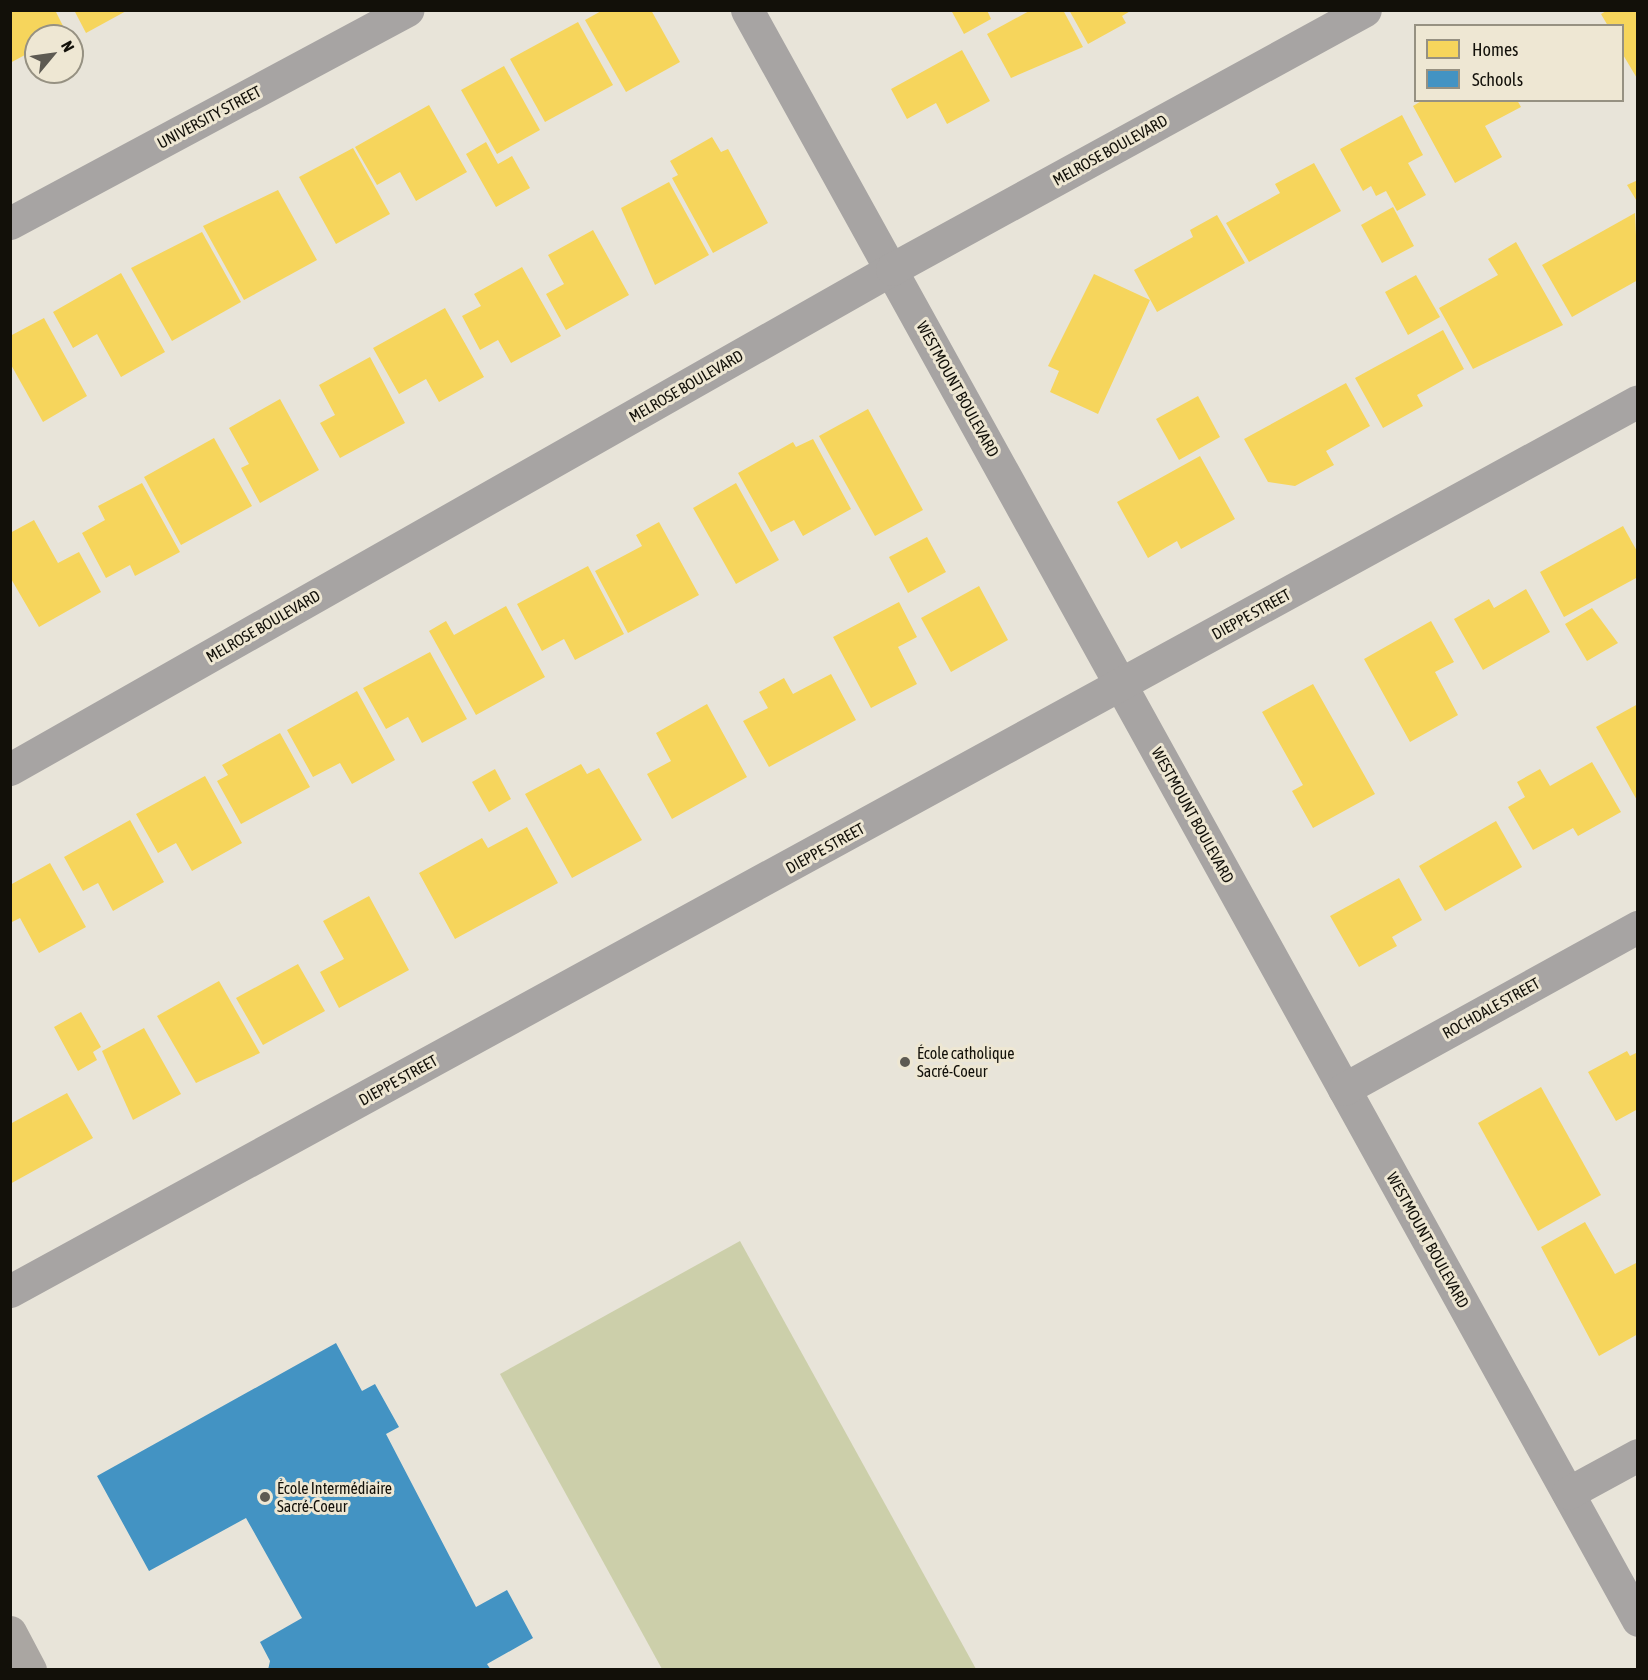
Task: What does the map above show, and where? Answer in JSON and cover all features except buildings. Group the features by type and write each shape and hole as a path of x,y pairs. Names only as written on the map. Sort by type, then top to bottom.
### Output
{"main road":[{"path":"10,1632 30,1670"}],"street":[{"name":"UNIVERSITY STREET","path":"10,223 408,10"},
{"name":"WESTMOUNT BOULEVARD","path":"747,10 1638,1620"},
{"name":"MELROSE BOULEVARD","path":"10,769 892,269 1365,10"},
{"name":"DIEPPE STREET","path":"10,1291 1122,686 1638,401"},
{"name":"ROCHDALE STREET","path":"1344,1089 1638,927"},
{"path":"1568,1494 1638,1455"}],"green space":[{"path":"740,1241 976,1669 662,1669 500,1374"}],"place":[{"name":"École catholique Sacré-Coeur","path":"905,1062"},
{"name":"École Intermédiaire Sacré-Coeur","path":"265,1497"}]}
